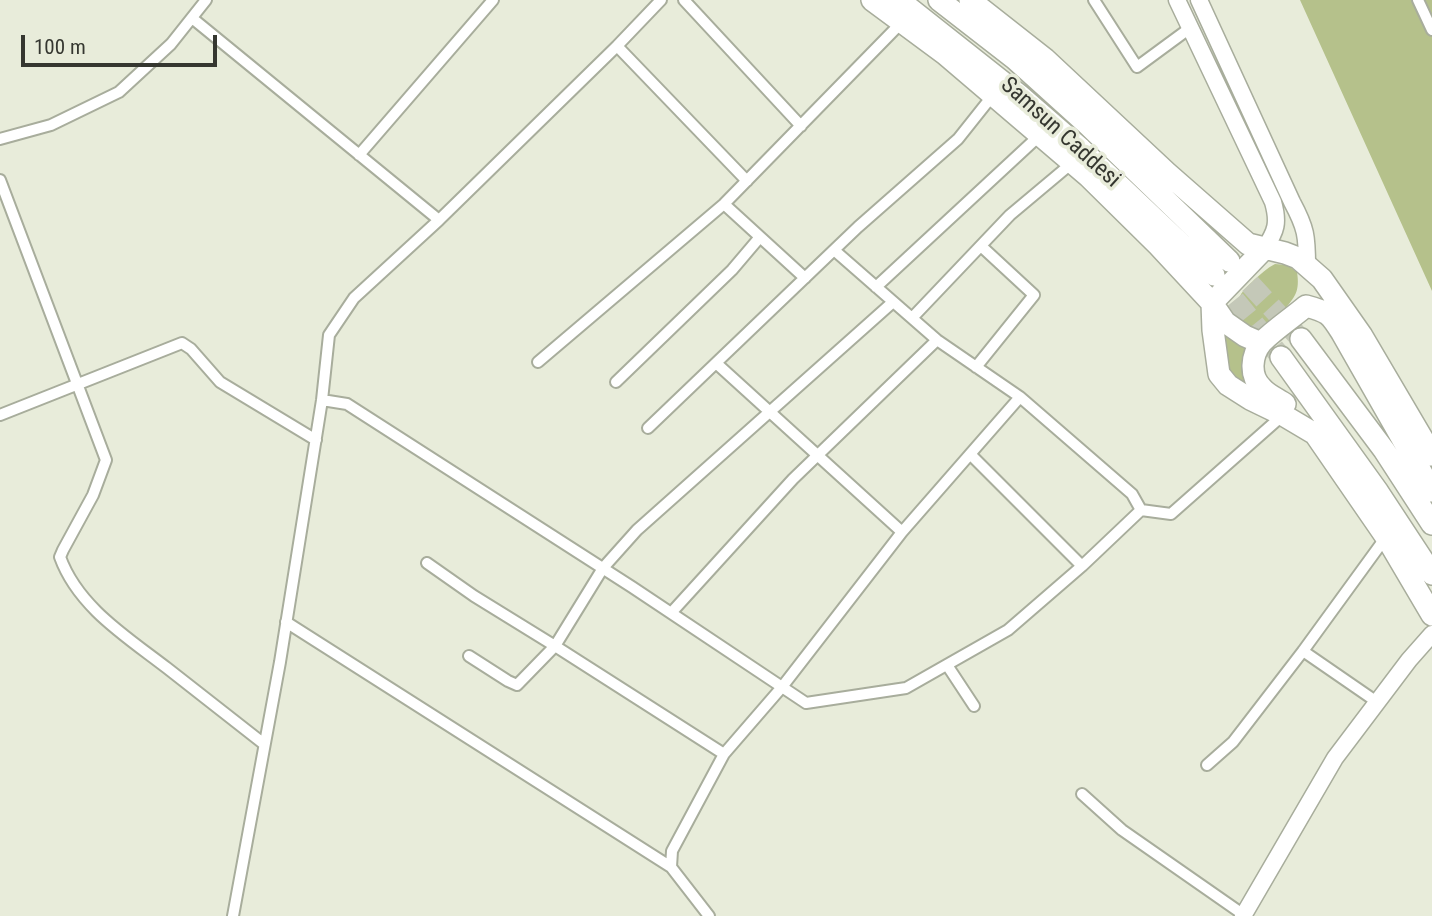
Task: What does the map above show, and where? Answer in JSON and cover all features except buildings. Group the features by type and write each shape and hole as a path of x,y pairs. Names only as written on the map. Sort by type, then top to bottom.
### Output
{"highway":[{"path":"872,0 945,54 1072,163 1150,237 1212,303 1225,322 1261,343"},
{"name":"Samsun Caddesi","path":"899,0 1019,94 1222,268 1087,124 1014,59 939,0"},
{"path":"970,0 1045,59 1248,244 1298,258 1322,279 1362,336 1432,455"},
{"path":"1265,248 1212,303 1219,374 1228,385 1250,399 1315,434 1386,537 1432,615"},
{"path":"1283,415 1290,407 1262,389 1252,372 1254,357 1261,343 1306,306 1309,278 1307,266"},
{"path":"1306,306 1330,315 1432,491"},
{"path":"1301,339 1384,450 1432,524"},
{"path":"1280,357 1378,492 1432,574"}],"main road":[{"path":"1177,0 1273,202 1276,225 1265,248"},
{"path":"1199,0 1303,222 1307,240 1307,266"},
{"path":"1243,916 1335,758 1432,634"}],"street":[{"path":"0,139 51,125 119,92 171,44 206,0"},
{"path":"359,155 493,0"},
{"path":"233,916 286,622 322,400 329,335 354,298 439,220 618,46 661,0"},
{"path":"684,0 801,126"},
{"path":"1094,0 1136,66 1190,28"},
{"path":"1418,0 1432,30"},
{"path":"192,18 439,220"},
{"path":"538,362 724,204 902,22"},
{"path":"618,46 747,181"},
{"path":"648,428 834,250 958,139 993,95"},
{"path":"876,287 1040,135"},
{"path":"912,318 1010,215 1072,163"},
{"path":"0,180 106,460 93,495 60,557 65,569 78,590 103,618 264,744"},
{"path":"724,204 805,278"},
{"path":"616,382 732,271 760,237"},
{"path":"976,367 1034,295 981,246"},
{"path":"834,250 937,340 1020,397 1132,494 1141,510"},
{"path":"469,656 517,685 555,646 603,568 637,530 893,302"},
{"path":"671,613 818,454 937,340"},
{"path":"0,415 182,343 191,349 220,382 316,440"},
{"path":"716,363 902,532"},
{"path":"671,867 672,851 724,754 782,687 902,532 1020,397"},
{"path":"322,400 347,404 603,568 806,703 906,688 1008,631 1141,510"},
{"path":"1141,510 1171,514 1283,415"},
{"path":"971,455 1082,566"},
{"path":"1207,765 1233,742 1386,537"},
{"path":"426,563 724,754"},
{"path":"286,622 671,867 709,916"},
{"path":"1303,651 1377,702"},
{"path":"947,665 974,706"},
{"path":"1082,794 1122,831 1243,916"}],"green space":[{"path":"1300,0 1432,0 1432,291"},
{"path":"1275,264 1287,265 1297,272 1296,294 1273,324 1251,327 1245,323 1238,311 1240,296 1254,280"},
{"path":"1222,325 1237,343 1251,348 1257,391 1235,380 1229,371"}],"tunnel":[{"path":"1229,261 1297,335"},
{"path":"1215,276 1281,357"}]}
